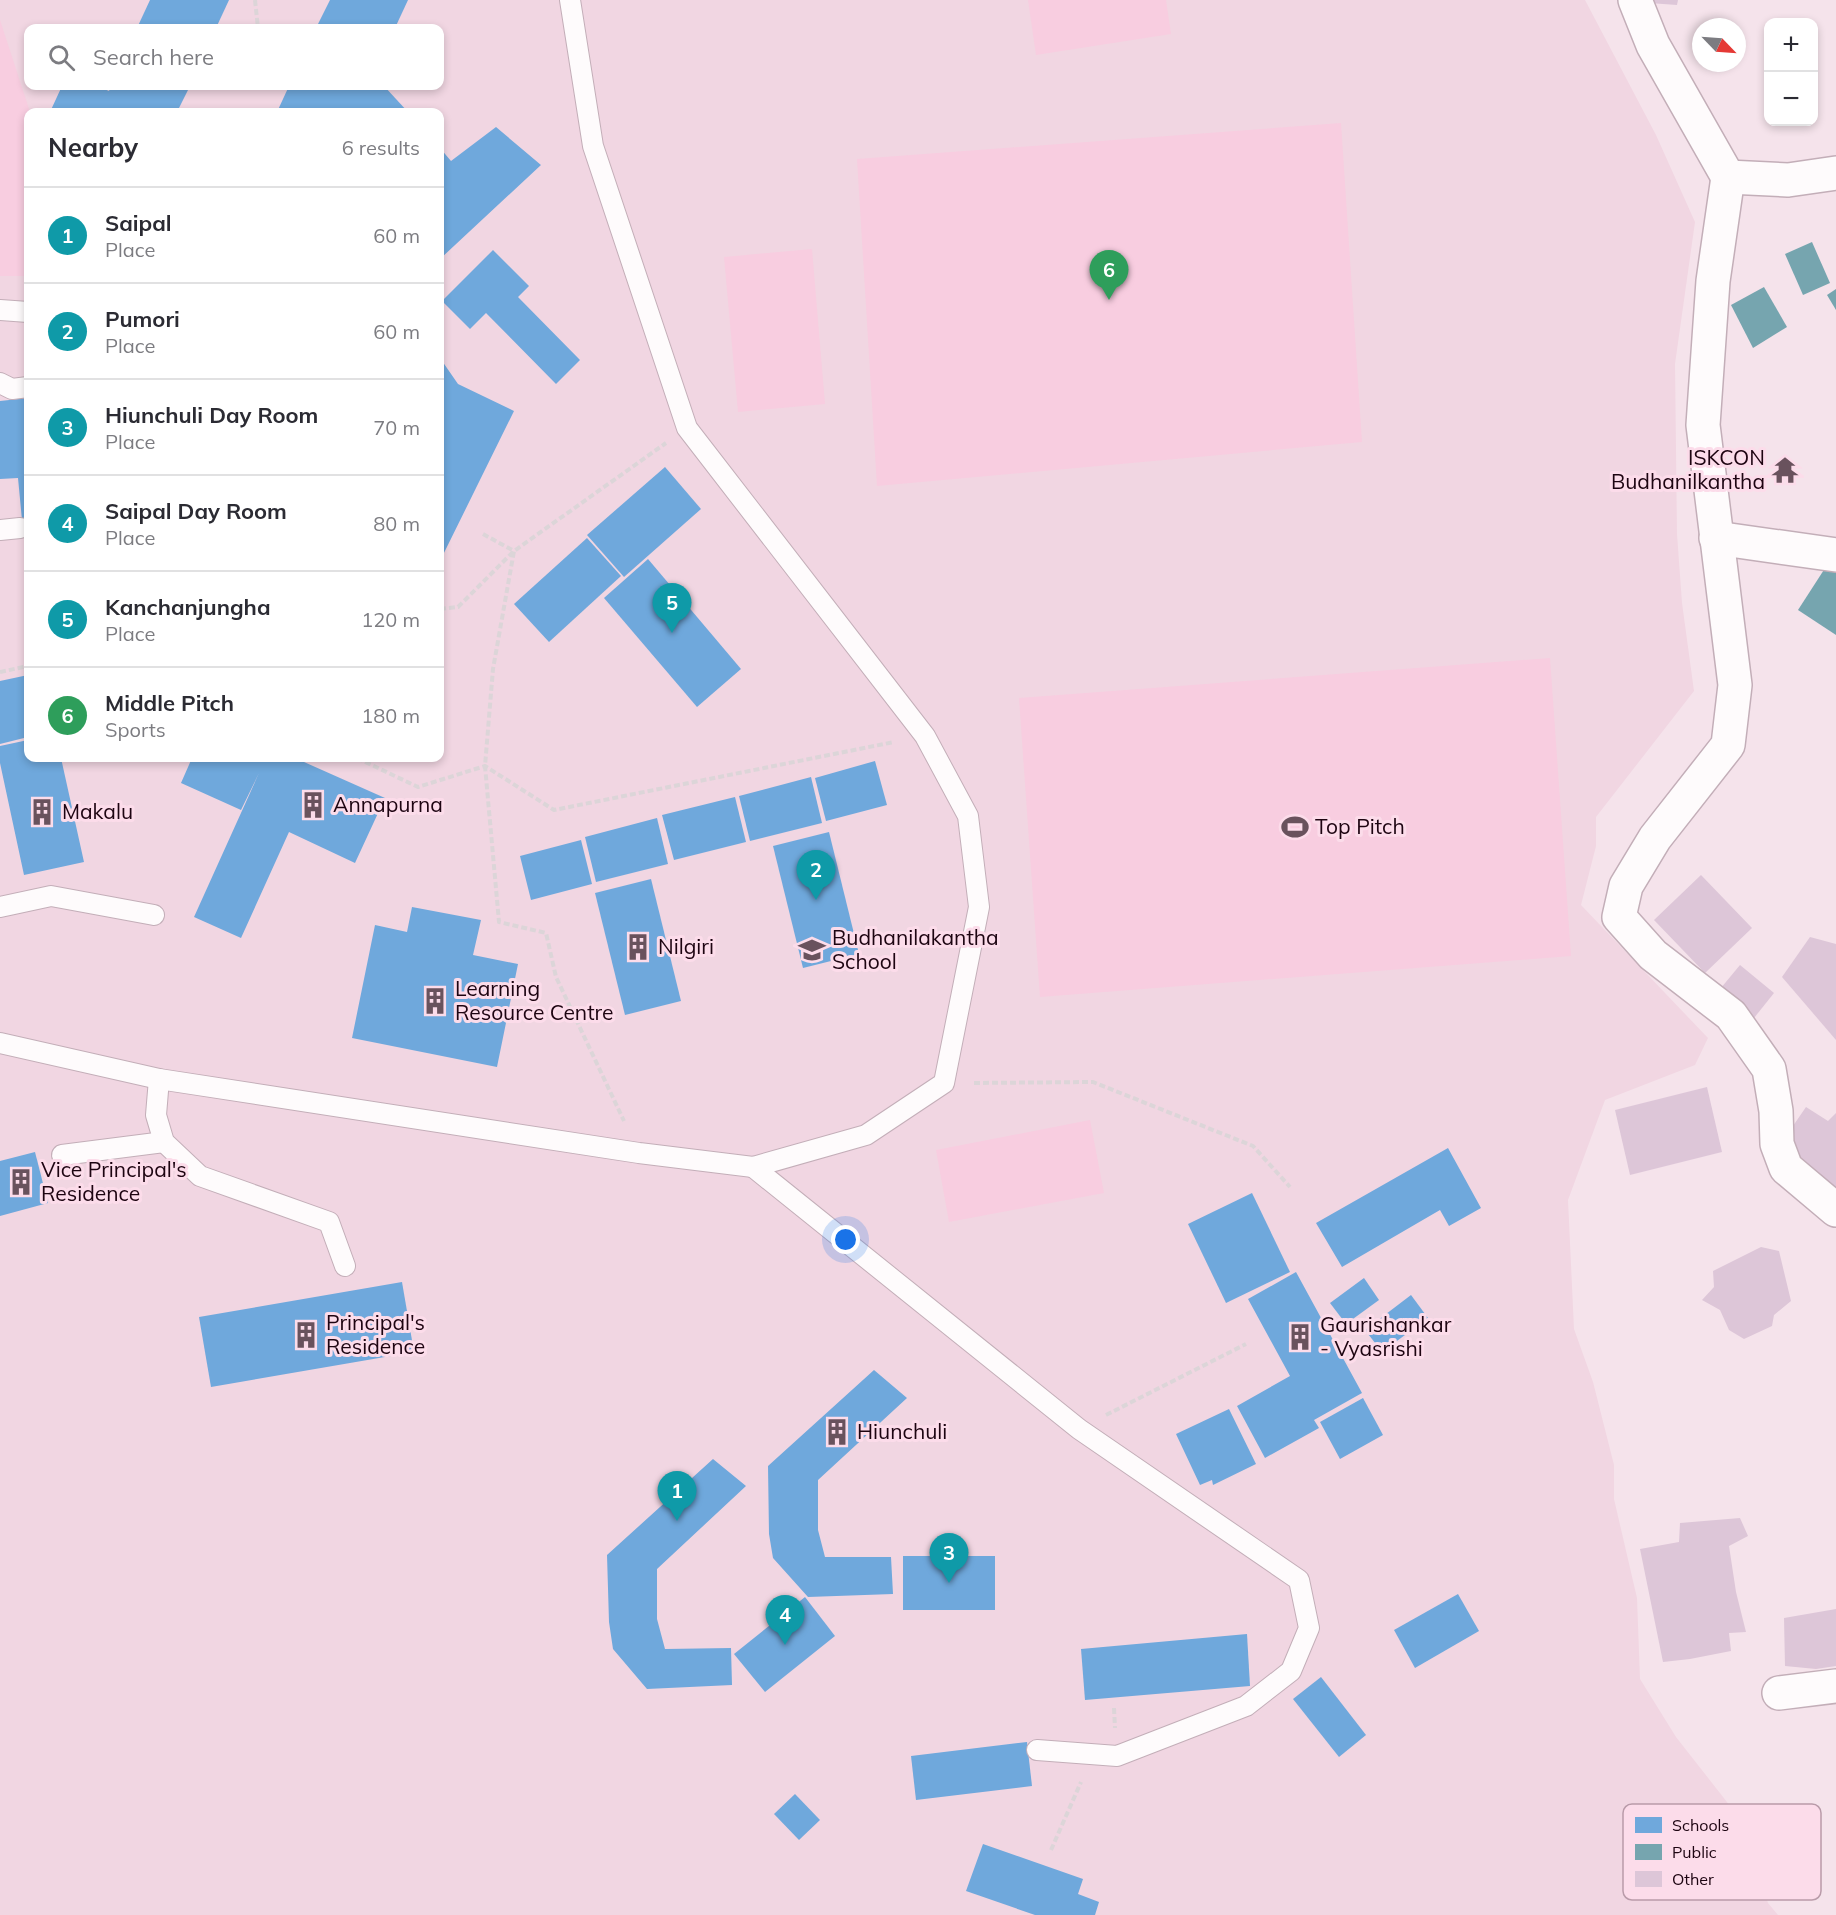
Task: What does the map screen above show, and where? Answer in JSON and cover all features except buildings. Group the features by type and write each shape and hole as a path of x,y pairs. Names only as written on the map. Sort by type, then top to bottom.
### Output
{"street":[{"path":"1635,0 1653,45 1728,177 1713,281 1703,425 1736,685 1728,745 1655,838 1626,886 1619,917 1653,955 1731,1015 1768,1069 1776,1111 1777,1143 1786,1168 1836,1210"},
{"path":"1728,177 1788,180 1836,173"},
{"path":"1716,538 1836,555"},
{"path":"1779,1693 1836,1686"}],"lane":[{"path":"0,1043 159,1079 639,1153 753,1167 866,1135 944,1083 979,907 968,816 925,736 687,428 593,146 570,0"},
{"path":"0,310 24,312"},
{"path":"0,383 12,389 24,388"},
{"path":"0,530 20,528"},
{"path":"0,907 51,896 154,915"},
{"path":"159,1079 156,1115 164,1142 200,1176 329,1222 345,1266"},
{"path":"62,1155 164,1142"},
{"path":"753,1167 1079,1429 1299,1580 1309,1628 1291,1671 1245,1706 1117,1756 1037,1750"}],"path":[{"path":"255,0 258,24"},
{"path":"444,609 458,607 514,551 687,428"},
{"path":"483,534 514,551"},
{"path":"514,551 493,669 485,766 499,922 546,933 556,977 639,1153"},
{"path":"0,672 24,667"},
{"path":"365,762 418,787 485,766 554,810 925,736"},
{"path":"944,1083 1093,1082 1253,1146 1290,1187"},
{"path":"1079,1429 1246,1344"},
{"path":"1051,1850 1093,1754"}],"shaded area":[{"name":"Budhanilakantha School","path":"0,0 1585,0 1656,135 1695,222 1675,364 1677,534 1682,603 1694,691 1596,817 1596,846 1581,905 1708,1038 1695,1065 1605,1100 1568,1200 1574,1329 1593,1382 1614,1465 1614,1499 1637,1598 1640,1679 1676,1737 1729,1804 1623,1804 1623,1900 1767,1900 1778,1915 0,1915"},
{"path":"1028,0 1166,0 1171,34 1036,55"},
{"path":"0,20 29,108 24,108 24,276 0,276"},
{"path":"1341,123 1362,442 877,486 857,159"},
{"path":"812,249 825,404 738,412 724,257"},
{"name":"Top Pitch","path":"1550,658 1571,956 1040,997 1019,698"},
{"path":"1090,1120 1104,1193 949,1222 936,1150"}],"place":[{"name":"Middle Pitch","path":"1109,300"},
{"name":"ISKCON Budhanilkantha","path":"1785,470"},
{"name":"Kanchanjungha","path":"672,633"},
{"name":"Annapurna","path":"313,805"},
{"name":"Makalu","path":"42,812"},
{"name":"Top Pitch","path":"1295,827"},
{"name":"Pumori","path":"816,900"},
{"name":"Nilgiri","path":"638,947"},
{"name":"Budhanilakantha School","path":"812,950"},
{"name":"Learning Resource Centre","path":"435,1001"},
{"name":"Vice Principal's Residence","path":"21,1182"},
{"name":"Principal's Residence","path":"306,1335"},
{"name":"Gaurishankar - Vyasrishi","path":"1300,1337"},
{"name":"Hiunchuli","path":"837,1432"},
{"name":"Saipal","path":"677,1521"},
{"name":"Hiunchuli Day Room","path":"949,1583"},
{"name":"Saipal Day Room","path":"785,1645"}]}
